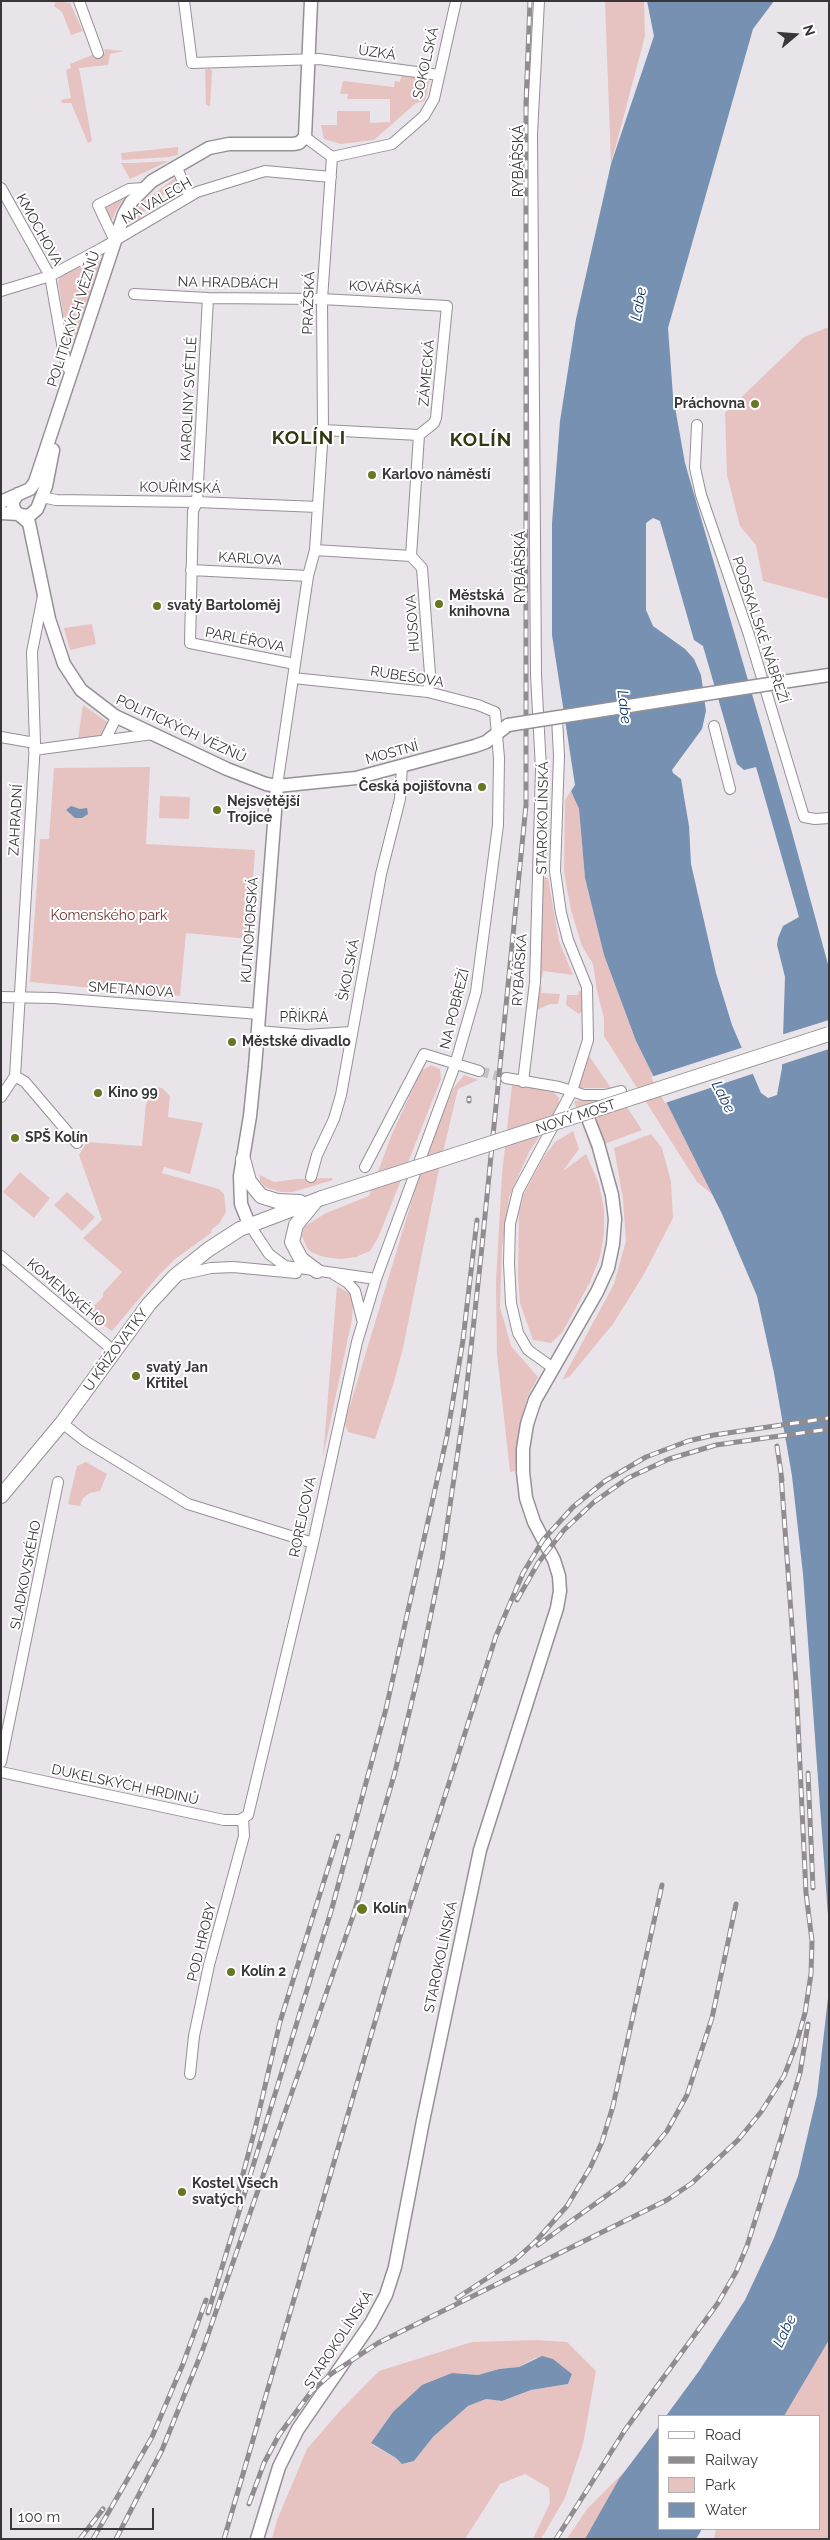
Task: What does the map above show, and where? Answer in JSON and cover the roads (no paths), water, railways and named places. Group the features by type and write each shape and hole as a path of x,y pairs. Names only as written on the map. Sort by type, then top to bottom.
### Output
{"main road":[{"name":"NOVÝ MOST","path":"319,1199 829,1034"},
{"path":"243,1159 249,1181 261,1196 284,1202 319,1199"},
{"path":"319,1199 298,1221 292,1236 297,1254 322,1272"},
{"name":"U KŘIŽOVATKY","path":"1,1496 62,1423 149,1304 175,1276 209,1249 249,1224 319,1199"}],"street":[{"path":"79,1 98,53"},
{"name":"ÚZKÁ","path":"184,1 192,63 310,60 440,75"},
{"path":"311,1 310,60 305,137 332,157"},
{"name":"SOKOLSKÁ","path":"332,157 392,144 416,125 429,109 440,75 456,1"},
{"name":"RYBÁŘSKÁ","path":"523,1082 535,982 540,769 536,665 532,134 539,1"},
{"name":"POLITICKÝCH VĚZŇŮ","path":"277,786 260,782 226,768 153,734 115,716 89,698 69,673 54,637 29,523 20,515 13,503 19,493 34,485 62,406 124,214 144,188 199,153 229,144 296,144 305,137"},
{"name":"PRAŽSKÁ","path":"323,430 322,299 332,157"},
{"path":"176,166 189,195"},
{"name":"NA VALECH","path":"115,241 189,195 265,171 331,177"},
{"name":"KMOCHOVA","path":"1,188 50,276 67,366 72,372"},
{"name":"POLITICKÝCH VĚZŇŮ","path":"115,241 98,205 129,189 144,188"},
{"name":"POLITICKÝCH VĚZŇŮ","path":"1,291 50,276 115,241"},
{"name":"NA HRADBÁCH","path":"134,294 208,298 322,299"},
{"name":"KAROLINY SVĚTLÉ","path":"190,643 193,511 197,502 208,298"},
{"name":"KOVÁŘSKÁ","path":"322,299 447,306"},
{"name":"ZÁMECKÁ","path":"419,435 434,423 436,418 447,306"},
{"name":"POLITICKÝCH VĚZŇŮ","path":"40,576 36,517 62,406"},
{"name":"PODSKALSKÉ NÁBŘEŽÍ","path":"697,425 695,468 701,495 749,635 804,817 814,819 829,818"},
{"path":"323,430 419,435 411,556 315,550 323,430"},
{"path":"1,502 19,493 28,491 34,494 40,502 31,515 1,513"},
{"name":"KOUŘIMSKÁ","path":"40,502 56,500 197,502 318,507"},
{"name":"KUTNOHORSKÁ","path":"315,550 308,576 277,786 258,1031 240,1195 249,1224 263,1247 280,1263 291,1268 322,1272"},
{"name":"HUSOVA","path":"411,556 422,568 430,674 428,692"},
{"name":"KARLOVA","path":"191,570 308,576"},
{"name":"ZAHRADNÍ","path":"15,1076 34,746 32,652 44,596"},
{"name":"PARLÉŘOVA","path":"190,643 295,664"},
{"path":"503,729 557,723 829,674"},
{"name":"RUBEŠOVA","path":"293,678 428,692 494,710 503,729"},
{"path":"105,740 115,716"},
{"name":"STAROKOLÍNSKÁ","path":"553,1368 528,1350 516,1326 510,1284 510,1224 513,1205 523,1179 572,1091 588,1040 587,987 568,940 561,913 555,871 559,756 557,723"},
{"path":"714,726 730,789"},
{"name":"MOSTNÍ","path":"277,786 356,778 475,746 503,729"},
{"name":"NA POBŘEŽÍ","path":"376,1279 455,1065 476,992 495,856 503,729"},
{"path":"1,737 34,746 153,734"},
{"name":"ŠKOLSKÁ","path":"311,1177 317,1155 334,1119 341,1095 381,874 400,799 402,766"},
{"name":"SMETANOVA","path":"1,997 259,1014"},
{"name":"PŘÍKRÁ","path":"258,1031 306,1035 351,1032"},
{"name":"NA POBŘEŽÍ","path":"365,1167 424,1054 455,1065"},
{"path":"455,1065 479,1071"},
{"path":"1,1097 15,1076 25,1082 77,1143"},
{"path":"506,1078 597,1096 621,1091"},
{"name":"STAROKOLÍNSKÁ","path":"257,2539 279,2467 298,2430 371,2323 386,2295 395,2267 425,2112 480,1850 557,1608 560,1591 559,1576 554,1560 534,1522 526,1498 523,1472 527,1424 535,1400 603,1280 613,1244 614,1206 598,1144 586,1113"},
{"name":"KOMENSKÉHO","path":"1,1256 114,1351"},
{"path":"175,1276 204,1269 233,1267 286,1273 322,1272 376,1279"},
{"path":"322,1272 342,1279 355,1291 360,1306 362,1325"},
{"name":"ROREJCOVA","path":"243,1818 250,1812 265,1734 313,1543 335,1434 362,1325 376,1279"},
{"path":"62,1423 84,1441 188,1504 313,1543"},
{"name":"SLADKOVSKÉHO","path":"1,1762 58,1482"},
{"name":"DUKELSKÝCH HRDINŮ","path":"1,1772 224,1820 243,1818"},
{"name":"POD HROBY","path":"190,2074 194,2036 211,1959 244,1836 243,1818"}],"water":[{"name":"Labe","path":"647,1 774,1 753,29 668,328 673,396 685,463 790,825 829,968 829,1929 803,1574 792,1476 774,1373 757,1296 722,1214 636,1041 604,955 585,878 579,809 571,791 575,785 552,635 552,523 560,421 576,319 611,164 654,36","holes":["653,518 660,521 694,640 703,646 737,764 744,770 756,767 799,917 783,926 778,938 777,945 785,977 782,1068 777,1095 768,1098 761,1093 732,1025 716,973 691,864 689,826 681,779 672,770 702,729 706,711 701,675 694,659 685,649 653,626 646,610 646,523"]},
{"path":"71,806 80,809 87,808 88,814 82,818 75,818 66,810"},
{"name":"Labe","path":"829,1989 829,2340 785,2415 667,2415 699,2371 745,2300 774,2238 798,2176 817,2095"},
{"path":"542,2356 553,2359 572,2374 568,2384 531,2390 502,2401 486,2399 468,2406 433,2437 414,2461 402,2464 396,2458 371,2443 393,2412 422,2385 452,2373 478,2375 499,2369 519,2367"},
{"path":"658,2427 658,2530 701,2530 696,2539 585,2539 619,2479"}],"tunnel":[{"path":"479,1071 506,1078"}],"railway":[{"path":"116,2539 162,2450 203,2349 354,1913 395,1772 421,1663 442,1560 465,1403 526,805 526,103 530,1"},
{"path":"208,2313 332,1908 386,1709 447,1436 463,1340 477,1220"},
{"path":"224,2539 398,1943 496,1636 523,1573 543,1540 573,1507 605,1481 646,1457 688,1441 714,1435 829,1418"},
{"path":"517,1600 538,1563 564,1530 594,1502 628,1478 669,1459 716,1445 829,1429"},
{"path":"777,1446 782,1480"},
{"path":"249,2504 264,2463 279,2435 311,2392 331,2374 378,2343 667,2200 692,2183 738,2140 761,2112 784,2076 796,2045 805,2013 811,1974 812,1941 806,1893 796,1682 781,1474"},
{"path":"808,1773 813,1888"},
{"path":"235,2204 280,2022 338,1836"},
{"path":"457,2298 515,2260 536,2241 567,2206 590,2168 602,2142 613,2106 662,1885"},
{"path":"538,2245 624,2183 667,2131 687,2095 712,2018 736,1904"},
{"path":"556,2539 625,2430 718,2303 736,2272 747,2246 800,2073 808,2024"},
{"path":"93,2539 152,2437 183,2364 206,2300"},
{"path":"80,2539 103,2509"}],"place":[{"name":"Práchovna","path":"755,404"},
{"name":"Karlovo náměstí","path":"372,475"},
{"name":"Městská knihovna","path":"439,604"},
{"name":"svatý Bartoloměj","path":"157,606"},
{"name":"Česká pojišťovna","path":"482,787"},
{"name":"Nejsvětější Trojice","path":"217,810"},
{"name":"Městské divadlo","path":"232,1042"},
{"name":"Kino 99","path":"98,1093"},
{"name":"SPŠ Kolín","path":"15,1138"},
{"name":"svatý Jan Křtitel","path":"136,1376"},
{"name":"Kolín","path":"362,1909"},
{"name":"Kolín 2","path":"231,1972"},
{"name":"Kostel Všech svatých","path":"182,2192"}],"district":[{"name":"KOLÍN I","path":"309,438"},
{"name":"KOLÍN","path":"481,440"}],"park label":[{"name":"Komenského park","path":"109,916"}]}
